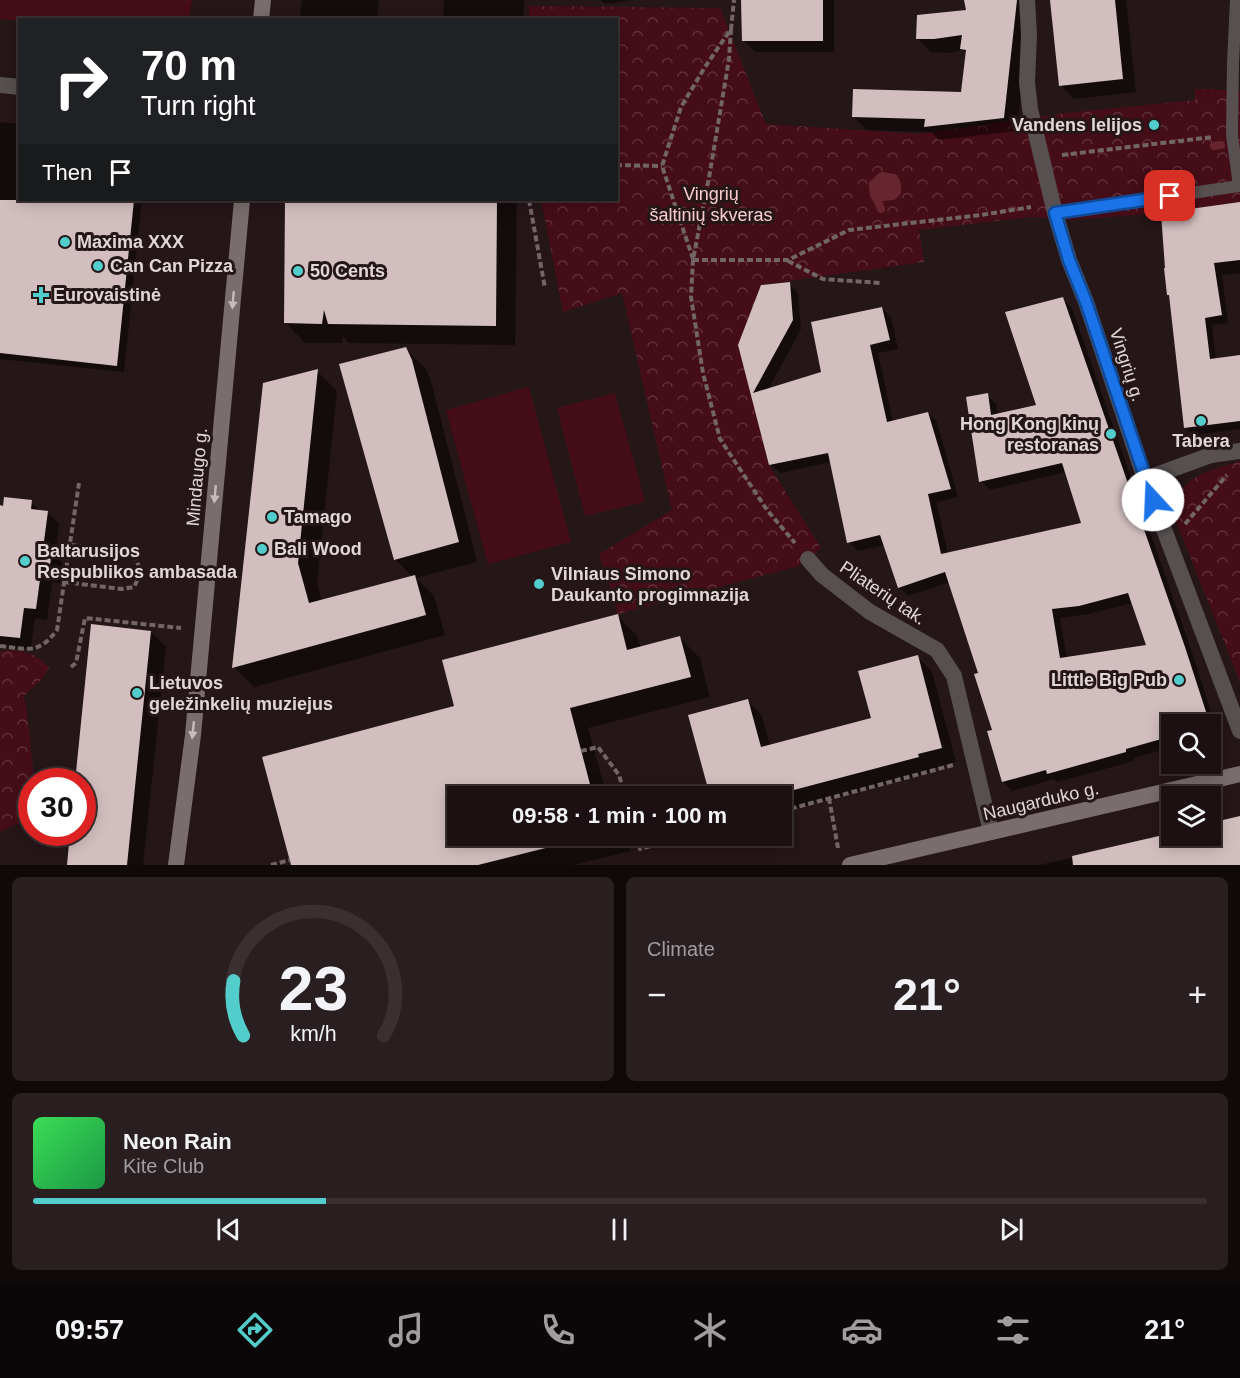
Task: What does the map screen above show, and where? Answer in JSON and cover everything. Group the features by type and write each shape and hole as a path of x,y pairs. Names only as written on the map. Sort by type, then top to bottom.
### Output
{"main road":[{"path":"261,18 263,0"},
{"name":"Mindaugo g.","path":"176,865 193,735 242,201"},
{"name":"Naugarduko g.","path":"845,860 891,860 991,832 1240,774"}],"street":[{"name":"Vingrių g.","path":"1027,0 1030,109 1053,209 1145,479 1240,731"},
{"path":"0,85 18,87"},
{"path":"1145,479 1211,455 1240,451"},
{"name":"Pliaterių tak.","path":"808,559 822,575 870,612 937,650 954,676 991,832"}],"lane":[{"path":"1053,209 1239,186 1232,135 1236,0"}],"path":[{"path":"734,0 727,71 693,260 692,297 703,373 720,439 767,510 808,559"},
{"path":"693,260 662,166 681,107 731,29"},
{"path":"1040,158 1219,136"},
{"path":"618,165 662,166"},
{"path":"529,201 545,288"},
{"path":"693,260 788,260 849,230 1053,209"},
{"path":"788,260 823,279 881,283"},
{"path":"1206,501 1232,470"},
{"path":"0,646 32,650 46,644 57,630 80,483"},
{"path":"64,582 122,589 134,587 139,578 136,558 126,552 70,545"},
{"path":"71,667 76,663 85,618 203,630"},
{"path":"581,751 598,747 619,775 622,786"},
{"path":"792,808 974,760"},
{"path":"829,798 845,860"},
{"path":"639,846 640,849 652,846"},
{"path":"271,865 290,860"}],"green space":[{"path":"0,0 192,0 189,18 18,18 18,21 0,19"},
{"name":"Vingrių šaltinių skveras","path":"529,6 720,8 766,124 919,134 1065,113 1195,100 1195,89 1240,90 1240,202 1161,213 1071,220 1031,217 919,230 924,262 761,285 738,345 769,465 821,548 799,566 618,614 599,554 672,510 622,293 563,312 541,201 618,201 618,18 529,18"},
{"path":"529,387 571,542 488,564 446,410"},
{"path":"615,393 645,502 585,516 557,408"},
{"path":"1240,461 1240,682 1176,521 1176,509 1177,498 1188,483 1213,469"},
{"path":"7,650 30,654 40,659 49,668 44,677 24,696 33,768 18,768 18,824 0,832 0,652"}],"building":[{"path":"741,0 823,0 823,41 742,41"},
{"path":"964,0 1017,0 1004,118 924,127 925,119 852,117 853,89 961,92 966,50 960,49 962,35 916,39 917,15 966,10"},
{"path":"1050,0 1115,0 1123,79 1059,86"},
{"name":"Maxima XXX","path":"0,200 134,201 117,366 0,353"},
{"path":"285,201 497,201 496,326 328,324 324,310 322,324 284,323"},
{"path":"1240,202 1240,260 1214,263 1222,315 1205,318 1210,359 1240,355 1240,421 1184,428 1164,268 1161,213"},
{"path":"790,282 793,320 753,393 821,372 811,322 882,307 890,340 870,345 887,422 928,412 951,489 928,494 941,554 1081,523 1062,463 979,482 966,397 988,393 991,415 1036,405 1005,312 1063,297 1207,714 1161,714 1161,739 1126,749 1126,752 1047,774 1046,770 1002,782 987,731 992,730 974,674 978,673 945,572 898,588 880,535 847,543 828,453 769,465 738,345 761,285","holes":["1128,593 1146,645 1060,658 1052,609 1079,606"]},
{"path":"406,347 412,360 459,542 394,560 339,364"},
{"path":"318,369 298,563 309,603 415,575 426,615 232,668 263,383"},
{"name":"Baltarusijos Respublikos ambasada","path":"4,497 32,500 31,509 48,511 43,549 52,550 49,573 41,572 36,609 24,608 20,638 0,636 0,505 3,506"},
{"path":"618,614 627,650 680,636 691,677 570,708 590,786 447,786 447,846 553,846 478,865 291,865 262,757 454,706 442,660"},
{"path":"91,624 151,631 127,865 67,865 69,846 96,846 96,768 76,768"},
{"path":"918,655 942,748 918,754 919,757 792,790 792,786 707,786 688,715 748,699 761,747 871,718 858,671"},
{"path":"1240,816 1240,865 1073,865 1072,856 1161,836 1161,846 1221,846 1221,820"}],"waterway":[{"path":"1214,146 1221,145"},
{"path":"881,209 873,184 882,176 894,178 897,192 893,196 883,197 879,192 881,184 889,184 891,190 886,189"}],"place":[{"name":"Vandens lelijos","path":"1154,125"},
{"name":"Maxima XXX","path":"65,242"},
{"name":"Can Can Pizza","path":"98,266"},
{"name":"50 Cents","path":"298,271"},
{"name":"Eurovaistinė","path":"41,295"},
{"name":"Tabera","path":"1201,421"},
{"name":"Hong Kong kinų restoranas","path":"1111,434"},
{"name":"Tamago","path":"272,517"},
{"name":"Bali Wood","path":"262,549"},
{"name":"Baltarusijos Respublikos ambasada","path":"25,561"},
{"name":"Vilniaus Simono Daukanto progimnazija","path":"539,584"},
{"name":"Little Big Pub","path":"1179,680"},
{"name":"Lietuvos geležinkelių muziejus","path":"137,693"}],"route":[{"path":"1153,500 1086,302 1069,260 1055,213 1170,196"}]}
